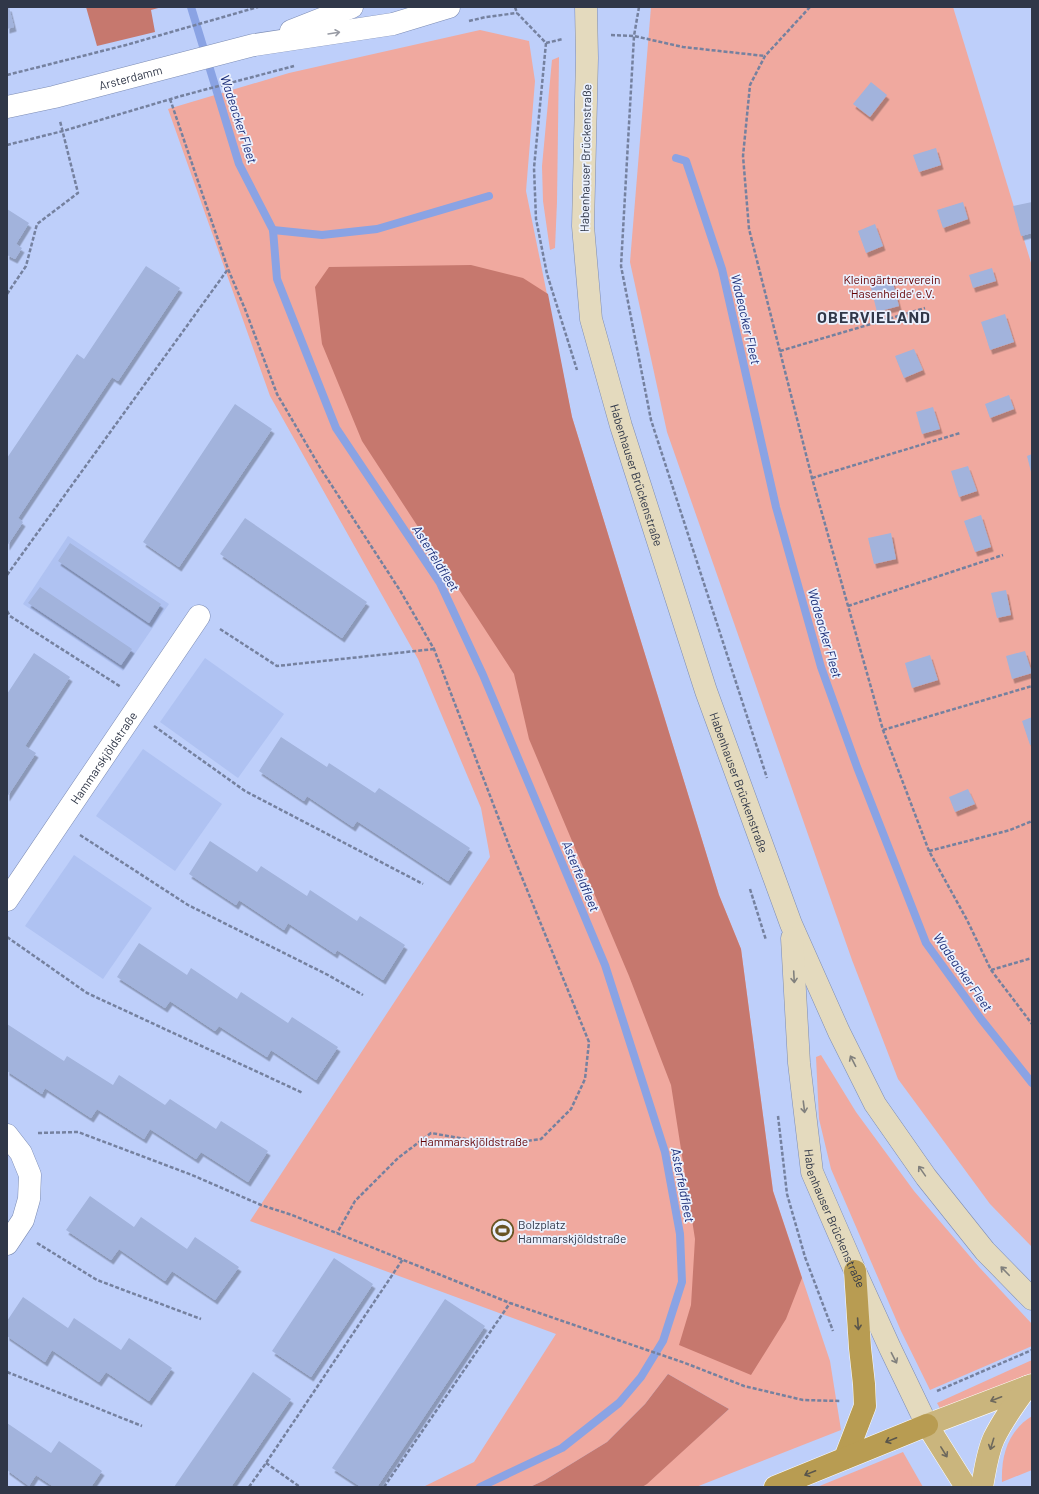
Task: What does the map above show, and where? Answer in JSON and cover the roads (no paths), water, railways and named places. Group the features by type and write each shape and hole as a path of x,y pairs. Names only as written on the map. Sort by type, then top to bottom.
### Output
{"highway":[{"path":"845,1458 865,1406 855,1271"},
{"path":"775,1487 928,1425"}],"main road":[{"name":"Habenhauser Brückenstraße","path":"586,7 587,58 583,226 591,319 621,426 706,691 791,924 838,1032 875,1104 926,1177 985,1251 1032,1299"},
{"name":"Habenhauser Brückenstraße","path":"791,924 799,1063 812,1172 890,1348 928,1425 964,1483"},
{"path":"928,1425 1029,1386"},
{"path":"984,1477 994,1439 1009,1412 1029,1386"}],"street":[{"name":"Arsterdamm","path":"254,45 352,7"},
{"name":"Arsterdamm","path":"7,107 254,45 393,24 449,7"},
{"name":"Hammarskjöldstraße","path":"7,900 199,616"},
{"path":"7,1135 21,1153 30,1175 29,1199 23,1220 12,1236"}],"waterway":[{"name":"Asterfeldfleet","path":"191,7 239,164 273,230 277,279 336,428 440,583 483,675 605,965 665,1152 680,1234 682,1282 663,1341 641,1377 619,1403 562,1448 480,1487"},
{"name":"Wadeacker Fleet","path":"676,158 686,161 722,269 776,507 821,667 857,767 926,943 981,1019 1032,1083"},
{"name":"Wadeacker Fleet","path":"273,230 322,235 377,229 489,196"}],"place":[{"name":"Bolzplatz Hammarskjöldstraße","path":"502,1231"}],"district":[{"name":"OBERVIELAND","path":"874,316"}],"park label":[{"name":"Kleingärtnerverein 'Hasenheide' e.V.","path":"892,286"}]}
